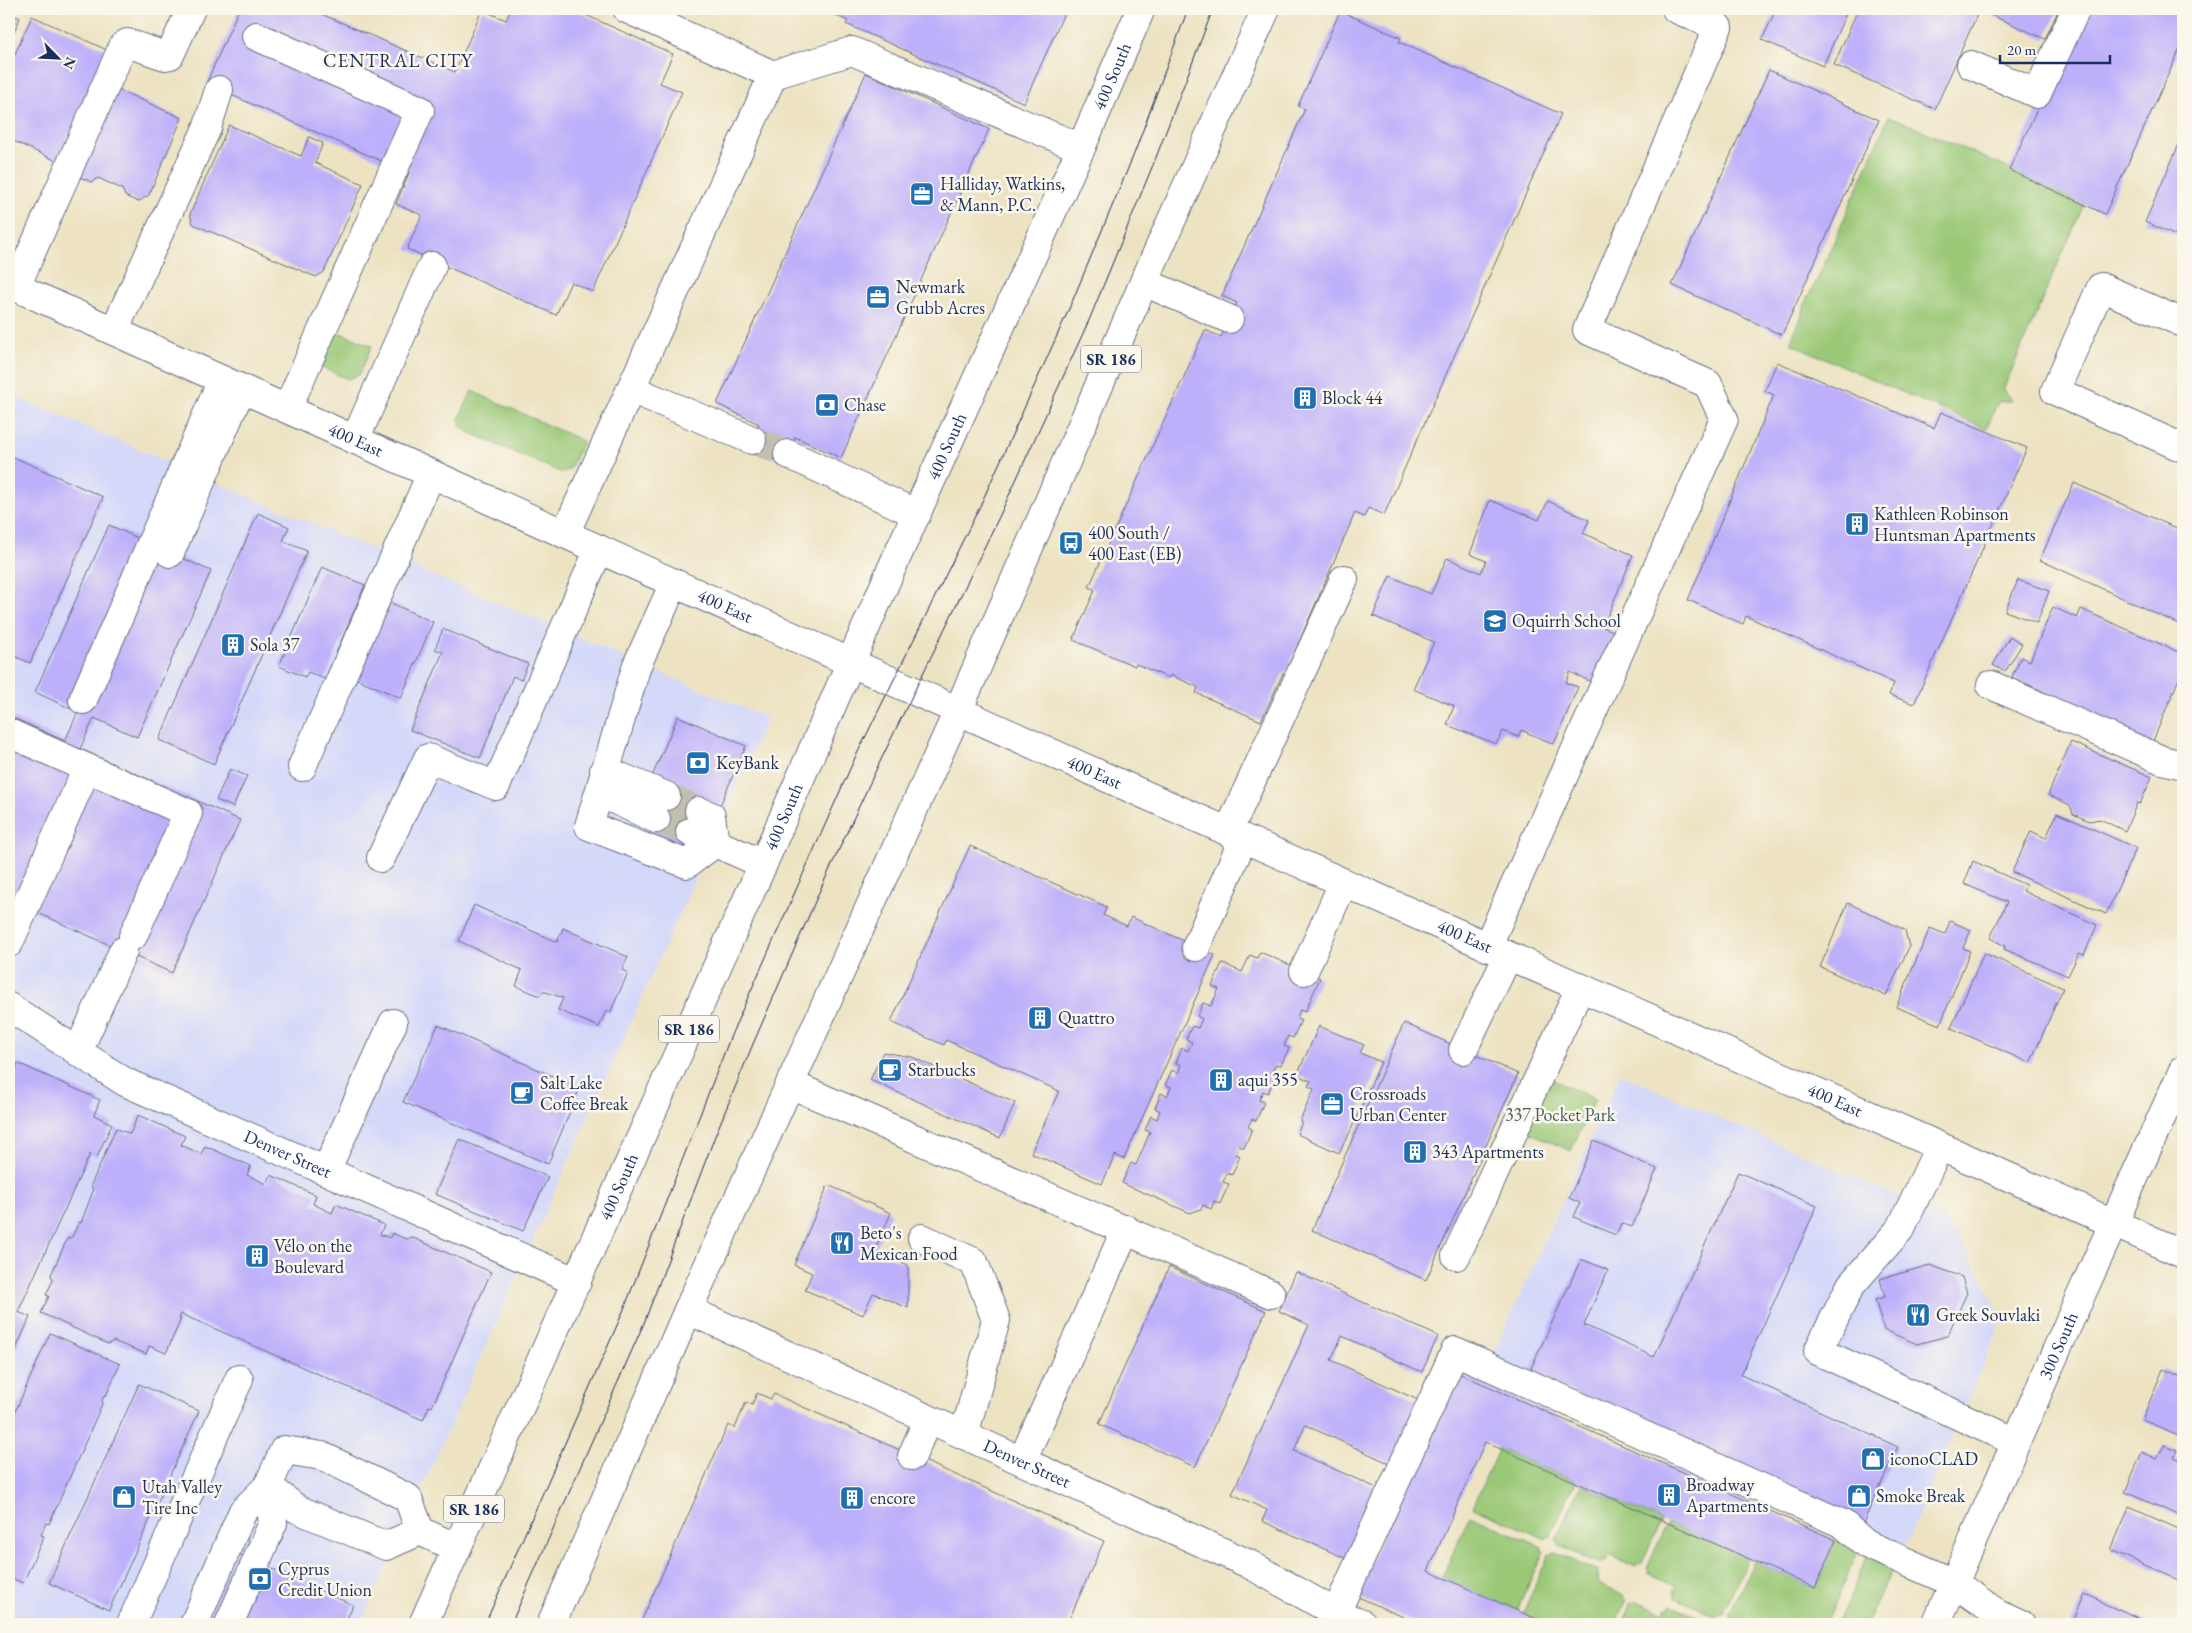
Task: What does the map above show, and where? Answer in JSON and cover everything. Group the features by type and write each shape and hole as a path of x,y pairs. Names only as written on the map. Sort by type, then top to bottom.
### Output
{"street":[{"path":"12,286 123,46 127,43 165,56 170,55 191,9"},
{"path":"627,9 773,75 852,51 1081,148"},
{"name":"400 South","path":"423,1624 763,864 1141,9"},
{"name":"SR 186","path":"551,1624 688,1310 958,711 1144,282 1266,9"},
{"path":"1463,1050 1498,951 1724,419 1708,384 1587,330 1718,27 1676,9"},
{"path":"1972,65 2037,94 2076,9"},
{"path":"256,36 420,110 287,409"},
{"path":"565,534 773,75"},
{"path":"114,332 207,128 219,90"},
{"path":"355,440 432,266"},
{"path":"1144,282 1229,319"},
{"name":"400 East","path":"12,286 1236,836 2183,1254"},
{"path":"2183,323 2101,287 2055,391 2183,448"},
{"path":"170,553 232,385"},
{"path":"83,700 232,385"},
{"path":"631,389 752,440"},
{"path":"788,454 917,514"},
{"path":"302,767 431,474"},
{"path":"381,858 428,758 496,786 599,549"},
{"path":"1196,947 1236,836 1344,579"},
{"path":"674,583 637,665 589,826 687,864 715,843"},
{"path":"1991,685 2162,760 2183,765"},
{"path":"9,733 188,813 78,1052"},
{"path":"9,943 87,768"},
{"path":"602,782 661,808"},
{"path":"695,821 711,816 715,843"},
{"path":"715,843 763,864"},
{"path":"1304,971 1343,882"},
{"path":"1456,1256 1580,988"},
{"name":"Denver Street","path":"9,1008 125,1082 577,1282"},
{"path":"326,1171 393,1023"},
{"name":"300 South","path":"1936,1624 2183,1070"},
{"path":"790,1084 1126,1229 1271,1294"},
{"path":"1939,1147 1901,1228 1851,1285 1818,1351 2016,1442"},
{"path":"1022,1461 1126,1229"},
{"path":"922,1238 974,1262 996,1320 964,1435"},
{"name":"Denver Street","path":"688,1310 1249,1564 1336,1613 1362,1624"},
{"path":"1336,1613 1455,1351 1843,1524 1866,1544 1954,1583 1979,1602 2021,1624"},
{"path":"131,1624 239,1379"},
{"path":"912,1456 928,1419"},
{"path":"214,1624 260,1517 268,1486 284,1450 322,1456 408,1498 420,1531 457,1548"},
{"path":"268,1486 297,1509 386,1546 420,1531"},
{"path":"194,1624 243,1511 268,1486"},
{"path":"229,1624 273,1523 268,1486"}],"shaded area":[{"path":"9,394 767,718 361,1624 9,1624"},
{"path":"1620,1074 1942,1216 1965,1249 2003,1318 1903,1551 1490,1362"}],"green space":[{"path":"1889,116 2085,202 2003,390 2012,401 1998,402 1986,429 1790,343 1803,313 1805,302 1817,280"},
{"path":"331,329 372,346 359,375 348,379 322,368 318,359"},
{"path":"472,391 583,441 570,469 562,473 468,432 461,427 459,419"},
{"name":"337 Pocket Park","path":"1549,1078 1595,1099 1571,1151 1526,1131"},
{"path":"1499,1448 1575,1482 1550,1537 1547,1536 1546,1539 1473,1507"},
{"path":"1581,1485 1661,1520 1641,1565 1638,1564 1636,1567 1609,1555 1606,1562 1603,1561 1601,1565 1558,1545 1560,1542 1556,1540"},
{"path":"1470,1515 1542,1547 1541,1549 1544,1551 1517,1611 1442,1577"},
{"path":"1667,1522 1748,1558 1723,1614 1720,1613 1718,1616 1674,1597 1676,1593 1673,1592 1676,1585 1648,1573 1649,1570 1647,1569"},
{"path":"1836,1540 1859,1550 1826,1624 1736,1624 1731,1622 1732,1618 1729,1616 1754,1561 1815,1588"},
{"path":"1554,1552 1598,1572 1596,1575 1599,1576 1597,1583 1624,1596 1623,1598 1626,1600 1615,1624 1548,1624 1523,1613 1549,1554 1552,1555"},
{"path":"1868,1556 1893,1566 1867,1624 1837,1624"},
{"path":"1636,1600 1664,1613 1667,1607 1670,1608 1671,1605 1715,1624 1622,1624 1631,1602 1635,1603"}],"building":[{"path":"239,9 310,9 455,72 482,10 506,20 511,9 572,9 673,54 660,83 682,92 593,292 571,282 556,315 407,249 422,215 396,204 409,173 206,84"},
{"path":"821,9 1066,9 1024,103 846,24 848,21"},
{"path":"1776,9 1848,9 1823,66 1762,40"},
{"path":"1858,9 1962,9 1977,15 1935,109 1834,65"},
{"path":"1978,9 2059,9 2045,39"},
{"path":"2083,9 2183,9 2183,42 2105,214 2009,170"},
{"name":"Block 44","path":"1340,11 1401,38 1399,42 1561,114 1384,515 1368,508 1364,517 1355,513 1285,674 1283,673 1261,721 1196,693 1198,687 1170,675 1169,678 1136,664 1135,666 1073,640 1095,590 1089,587 1205,330 1221,337 1237,303 1222,296 1305,109 1298,106"},
{"path":"9,13 20,18 9,44"},
{"path":"32,16 107,50 57,161 9,139 9,67"},
{"path":"1769,70 1879,120 1782,335 1672,285"},
{"path":"866,73 989,129 841,458 795,437 785,461 749,445 759,424 717,404"},
{"path":"110,86 182,118 149,195 138,202 125,196 122,189 98,178 91,182 78,176"},
{"path":"229,125 301,156 309,137 323,143 315,163 363,184 324,272 316,277 193,224 190,214"},
{"path":"2183,135 2183,239 2145,222"},
{"name":"Kathleen Robinson Huntsman Apartments","path":"1777,362 1934,428 1941,412 2027,448 1914,704 1889,695 1894,683 1746,616 1743,624 1688,600 1774,395 1765,391"},
{"path":"9,455 103,497 30,663 9,654"},
{"path":"2074,483 2183,531 2183,626 2040,560"},
{"name":"Oquirrh School","path":"1490,500 1539,520 1548,501 1589,520 1583,533 1633,555 1603,627 1622,635 1600,686 1570,672 1566,683 1578,687 1554,744 1521,730 1518,737 1503,731 1496,744 1447,725 1454,706 1413,689 1434,642 1373,616 1390,576 1431,594 1447,558 1481,573 1486,561 1470,554"},
{"name":"Sola 37","path":"258,513 289,527 283,541 307,551 214,764 159,740"},
{"path":"109,525 211,571 137,737 94,718 80,749 240,820 172,973 9,900 9,716 65,741 78,712 35,692"},
{"path":"322,567 365,585 325,679 308,672 305,677 279,666"},
{"path":"2018,580 2049,591 2037,623 2005,611"},
{"path":"389,602 433,622 401,698 355,678"},
{"path":"2053,607 2077,618 2081,609 2183,654 2183,669 2150,748 2040,700 2044,692 2012,677 2021,657 2030,661"},
{"path":"443,629 528,664 521,680 513,676 480,758 410,730 443,652 435,649"},
{"path":"2010,636 2022,644 2005,672 1993,665"},
{"name":"KeyBank","path":"678,716 746,746 718,810 690,832 681,853 647,839 670,789 650,781"},
{"path":"2071,742 2152,777 2140,804 2137,803 2125,831 2100,819 2089,821 2073,814 2070,805 2048,795"},
{"path":"230,769 247,776 233,807 216,800"},
{"path":"2057,813 2136,848 2106,914 2012,872 2031,831 2046,838"},
{"name":"Quattro","path":"970,846 1107,907 1103,915 1127,926 1131,917 1215,955 1124,1159 1115,1155 1102,1184 1031,1153 1059,1091 946,1040 944,1045 891,1022"},
{"path":"1973,861 2026,885 2023,891 2097,925 2084,955 2079,953 2068,976 2004,949 2005,946 1990,938 2007,902 1964,884"},
{"path":"1848,903 1905,930 1909,947 1886,996 1820,967"},
{"path":"474,905 557,942 563,928 628,957 622,970 628,973 610,1013 606,1011 599,1027 558,1010 563,998 543,991 540,996 516,986 522,970 459,941"},
{"path":"1950,921 1971,930 1963,948 1970,951 1940,1025 1896,1007 1930,928 1945,934"},
{"name":"aqui 355","path":"1260,952 1320,978 1305,1012 1300,1010 1297,1018 1301,1020 1293,1038 1288,1036 1284,1046 1289,1048 1281,1065 1276,1064 1271,1073 1276,1075 1268,1093 1263,1091 1259,1100 1264,1102 1256,1121 1252,1119 1248,1127 1252,1129 1244,1148 1239,1146 1236,1154 1240,1156 1232,1175 1227,1173 1223,1182 1229,1184 1220,1204 1214,1201 1211,1209 1203,1205 1201,1209 1190,1213 1122,1183 1131,1163 1136,1165 1150,1132 1145,1130 1151,1116 1157,1119 1160,1111 1155,1108 1161,1093 1167,1096 1171,1087 1165,1085 1172,1070 1178,1073 1181,1065 1176,1063 1182,1048 1188,1051 1192,1042 1186,1039 1192,1026 1198,1028 1202,1019 1197,1016 1203,1003 1211,1006 1219,989 1212,986 1222,963 1242,972 1250,955 1257,958"},
{"path":"1984,953 2063,988 2030,1063 1951,1028"},
{"name":"343 Apartments","path":"1404,1023 1518,1074 1426,1280 1312,1230"},
{"path":"438,1025 580,1088 548,1164 403,1102"},
{"path":"1319,1026 1364,1045 1360,1053 1381,1062 1339,1153 1297,1134 1302,1122 1300,1121 1314,1089 1308,1086 1311,1081 1297,1075"},
{"path":"883,1052 912,1057 1015,1103 1000,1138 870,1080"},
{"path":"18,1063 100,1100 94,1115 112,1124 97,1157 90,1154 18,1312 30,1317 9,1365 9,1083"},
{"name":"Vélo on the Boulevard","path":"138,1115 185,1136 181,1145 201,1154 205,1146 251,1166 247,1175 267,1184 271,1175 316,1195 313,1204 332,1213 336,1204 384,1225 380,1234 390,1238 392,1233 406,1239 411,1237 491,1272 432,1407 429,1406 423,1420 181,1314 179,1319 181,1319 166,1353 149,1346 146,1354 113,1341 108,1344 41,1313 49,1296 46,1295 53,1280 51,1275 67,1239 72,1237 79,1222 81,1223 93,1191 91,1185 116,1128 130,1134"},
{"path":"459,1139 548,1177 523,1231 435,1194"},
{"path":"1594,1141 1657,1169 1632,1227 1621,1223 1616,1235 1574,1217 1580,1203 1569,1198"},
{"path":"1738,1172 1817,1206 1741,1375 1898,1447 1863,1523 1529,1373 1581,1259 1608,1270 1584,1325 1654,1357"},
{"path":"828,1185 891,1213 875,1250 908,1265 908,1308 873,1293 863,1315 805,1290 812,1273 794,1265"},
{"name":"Greek Souvlaki","path":"1930,1265 1962,1277 1967,1293 1947,1336 1917,1344 1884,1330 1875,1300 1885,1297 1880,1279"},
{"path":"1169,1267 1266,1311 1195,1467 1099,1424"},
{"path":"1296,1272 1438,1336 1422,1372 1342,1336 1331,1360 1420,1401 1391,1464 1305,1425 1294,1451 1381,1490 1349,1560 1262,1521 1267,1510 1232,1494 1309,1325 1279,1311"},
{"path":"50,1333 120,1364 106,1396 104,1395 103,1402 49,1524 46,1523 41,1535 44,1536 23,1583 9,1577 9,1426"},
{"path":"2163,1369 2183,1377 2183,1437 2142,1420"},
{"name":"Broadway Apartments","path":"1456,1372 1836,1540 1815,1588 1485,1442 1428,1571 1548,1624 1419,1624 1356,1596"},
{"name":"Utah Valley Tire Inc","path":"139,1384 199,1411 109,1610 49,1583"},
{"name":"encore","path":"757,1393 771,1399 774,1394 1104,1541 1067,1624 640,1624 728,1425 735,1428 746,1402 752,1405"},
{"path":"2164,1445 2177,1450 2174,1457 2183,1461 2183,1517 2125,1492 2142,1452 2157,1459"},
{"path":"2129,1507 2183,1531 2183,1582 2111,1550"},
{"name":"Cyprus Credit Union","path":"237,1553 353,1605 345,1624 204,1624"},
{"path":"2084,1594 2153,1624 2071,1624"}],"tunnel":[{"path":"752,440 788,454"},
{"path":"666,796 699,811"},
{"path":"656,819 690,832"}],"tram line":[{"path":"485,1624 622,1314 732,1033 854,760 980,506 1069,309 1134,154 1188,9"},
{"path":"511,1624 644,1323 715,1136 821,888 1000,515 1090,318 1155,160 1213,9"}],"place":[{"name":"Halliday, Watkins, & Mann, P.C.","path":"922,194"},
{"name":"Newmark Grubb Acres","path":"878,297"},
{"name":"Block 44","path":"1305,398"},
{"name":"Chase","path":"827,405"},
{"name":"Kathleen Robinson Huntsman Apartments","path":"1857,524"},
{"name":"400 South / 400 East (EB)","path":"1071,543"},
{"name":"Oquirrh School","path":"1495,621"},
{"name":"Sola 37","path":"233,645"},
{"name":"KeyBank","path":"698,763"},
{"name":"Quattro","path":"1040,1018"},
{"name":"Starbucks","path":"890,1070"},
{"name":"aqui 355","path":"1221,1080"},
{"name":"Salt Lake Coffee Break","path":"522,1093"},
{"name":"Crossroads Urban Center","path":"1332,1104"},
{"name":"343 Apartments","path":"1415,1152"},
{"name":"Beto's Mexican Food","path":"842,1243"},
{"name":"Vélo on the Boulevard","path":"257,1256"},
{"name":"Greek Souvlaki","path":"1918,1315"},
{"name":"iconoCLAD","path":"1873,1459"},
{"name":"Broadway Apartments","path":"1669,1495"},
{"name":"Smoke Break","path":"1859,1496"},
{"name":"Utah Valley Tire Inc","path":"124,1497"},
{"name":"encore","path":"852,1498"},
{"name":"Cyprus Credit Union","path":"260,1579"}],"district":[{"name":"CENTRAL CITY","path":"398,60"}]}
